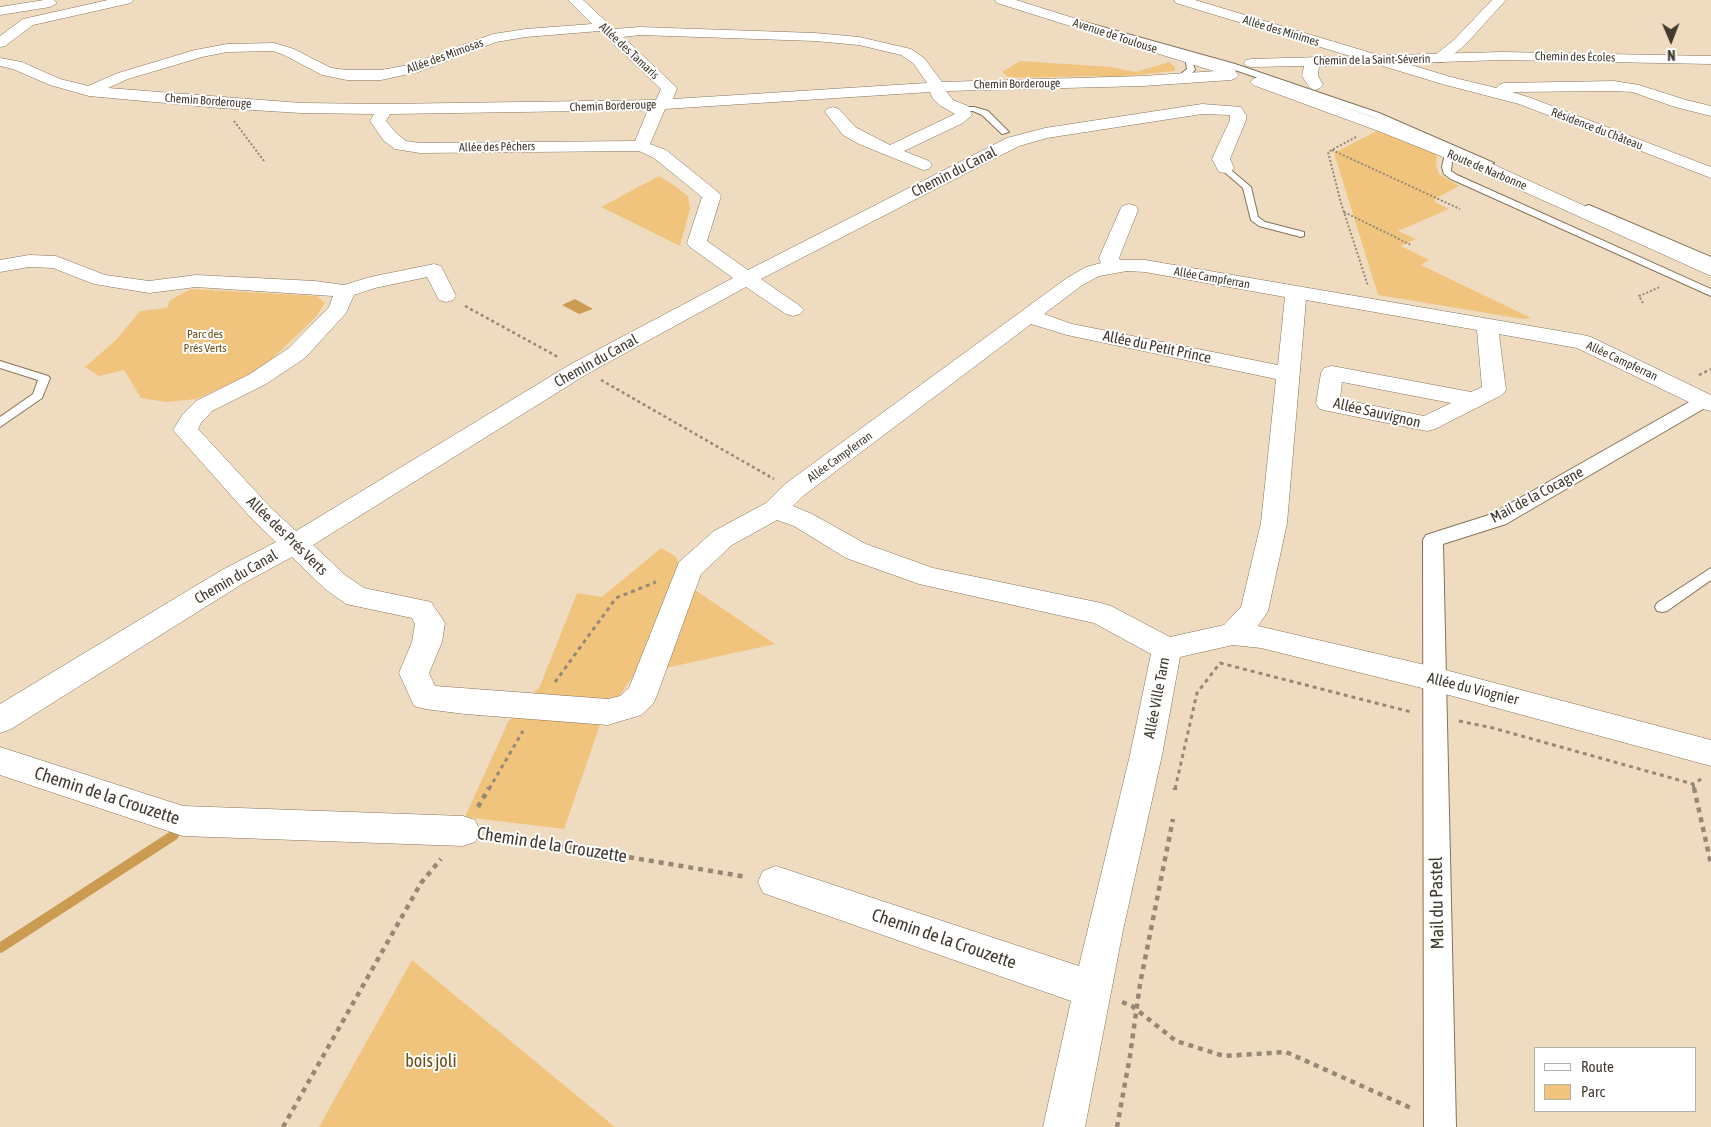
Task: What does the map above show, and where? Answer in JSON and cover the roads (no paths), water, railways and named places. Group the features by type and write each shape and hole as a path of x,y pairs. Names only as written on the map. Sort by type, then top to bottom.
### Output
{"street":[{"path":"0,11 126,0"},
{"name":"Allée des Tamaris","path":"575,0 669,88 665,99 659,105"},
{"name":"Avenue de Toulouse","path":"1002,0 1230,71 1242,80 1273,78"},
{"name":"Avenue de Toulouse","path":"1033,0 1148,36 1249,63"},
{"name":"Allée des Minimes","path":"1181,0 1382,61"},
{"name":"Chemin de la Saint-Séverin","path":"1249,63 1439,59 1460,42 1499,0"},
{"path":"0,43 54,6"},
{"name":"Allée des Mimosas","path":"89,91 123,76 200,53 228,48 274,48 289,52 327,72 347,75 381,75 413,69 493,38 526,33 606,30 815,37 859,41 906,52 919,62 937,86 939,96 947,103 962,109"},
{"path":"1460,42 1473,57"},
{"name":"Chemin des Écoles","path":"1439,59 1473,57 1711,60"},
{"path":"1230,71 1249,63 1269,67 1273,78 1292,67 1312,61 1310,76 1315,85"},
{"name":"Résidence du Château","path":"1382,61 1447,81 1525,101 1711,173"},
{"name":"Chemin Borderouge","path":"0,62 17,65 55,82 89,91 220,103 301,108 385,110 659,105 937,86 1182,78 1230,71"},
{"name":"Route de Narbonne","path":"1273,78 1315,85 1375,108 1711,251"},
{"name":"Route de Narbonne","path":"1273,78 1382,126 1484,167 1711,270"},
{"name":"Résidence du Château","path":"1482,89 1614,86 1648,91 1681,104 1711,111"},
{"path":"659,105 641,146 660,154 712,196 697,243 793,310"},
{"path":"890,151 957,120 964,115 962,109"},
{"name":"Allée des Pêchers","path":"385,110 378,121 390,137 401,145 420,148 641,146"},
{"name":"Chemin du Canal","path":"0,720 232,577 293,545 579,368 746,279 1013,142 1045,133 1192,110 1234,110 1238,115 1238,120 1221,159 1224,168"},
{"path":"833,112 849,131 923,165"},
{"path":"1113,267 1109,258 1129,210"},
{"path":"0,266 29,261 56,262 101,280 149,288 196,281 315,287 345,291 370,283 434,270 446,296"},
{"name":"Allée Campferran","path":"784,500 1074,282 1093,272 1113,267 1145,266 1583,342 1708,403"},
{"name":"Allée des Prés Verts","path":"345,291 340,309 297,353 258,379 204,406 191,419 185,430 262,514 293,545 336,582 356,597 420,609 430,623 427,642 414,673 425,697 465,702 608,712 630,706 642,695 689,569 723,538 784,500"},
{"path":"1233,634 1254,611 1274,523 1296,293"},
{"name":"Allée du Petit Prince","path":"1028,316 1067,329 1287,374"},
{"name":"Allée Sauvignon","path":"1474,400 1332,374 1328,404 1427,424 1494,390 1487,326"},
{"name":"Mail de la Cocagne","path":"1434,679 1433,540 1499,519 1708,403"},
{"name":"Allée Ville Tarn","path":"784,500 803,520 856,551 929,576 1101,614 1167,648 1146,755 1064,1127"},
{"name":"Allée du Viognier","path":"1167,648 1233,634 1261,636 1434,679 1711,752"},
{"name":"Mail du Pastel","path":"1434,679 1439,1124"},
{"name":"Chemin de la Crouzette","path":"0,761 183,821 464,831"},
{"name":"Chemin de la Crouzette","path":"776,882 1093,990"}],"lane":[{"path":"1016,0 1230,71"},
{"path":"1182,78 1191,70 1188,59"},
{"path":"1273,78 1376,115 1436,140 1711,261"},
{"path":"962,109 974,109 985,113 1005,132"},
{"path":"1450,153 1446,167 1447,172 1454,177 1711,293"},
{"path":"1224,168 1247,188 1254,218 1262,224 1301,234"},
{"path":"0,364 44,378 38,396 0,423"},
{"path":"1662,607 1711,573"}],"waterway":[{"path":"0,948 174,835"}],"park label":[{"name":"Parc des Prés Verts","path":"205,341"},
{"name":"bois joli","path":"431,1061"}]}
